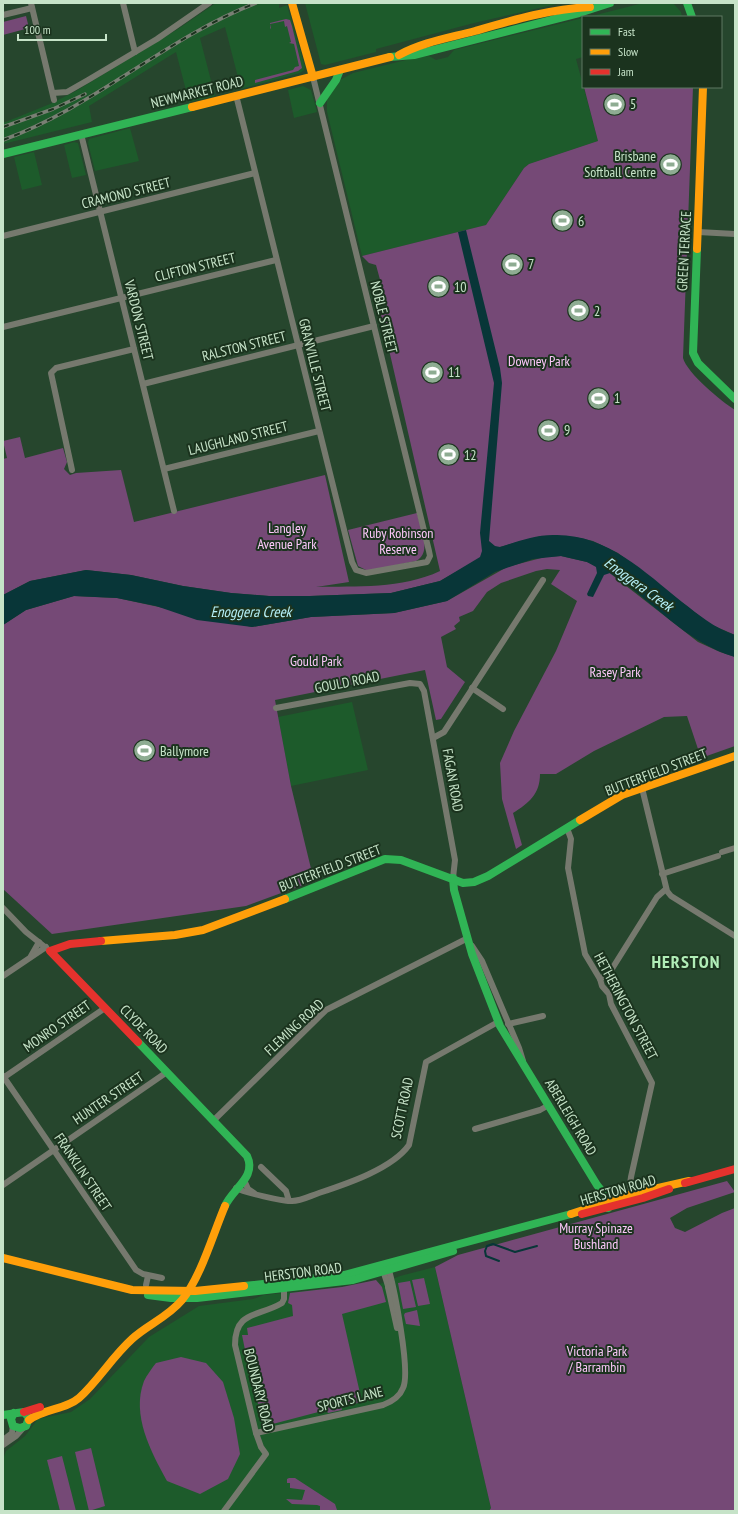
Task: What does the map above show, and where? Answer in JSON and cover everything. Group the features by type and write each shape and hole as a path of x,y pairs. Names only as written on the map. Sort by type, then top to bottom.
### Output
{"street":[{"path":"123,3 135,52"},
{"path":"53,93 69,91 174,28 209,3"},
{"path":"292,3 313,77"},
{"name":"NEWMARKET ROAD","path":"3,154 398,56 419,54 579,13 593,7 610,3"},
{"path":"687,3 692,16"},
{"path":"3,15 32,5 54,100"},
{"path":"320,103 336,80 340,70"},
{"name":"NOBLE STREET","path":"313,77 429,551 430,556 427,562"},
{"name":"GREEN TERRACE","path":"703,88 693,353 698,363 735,399"},
{"name":"GRANVILLE STREET","path":"236,95 352,562 356,570 366,573 373,573 427,562"},
{"name":"VARDON STREET","path":"81,134 174,511"},
{"name":"CRAMOND STREET","path":"3,236 255,173"},
{"path":"698,232 735,234"},
{"name":"CLIFTON STREET","path":"3,327 276,260"},
{"name":"RALSTON STREET","path":"143,384 374,326"},
{"path":"72,470 51,373 56,368 134,349"},
{"name":"LAUGHLAND STREET","path":"164,469 319,431"},
{"path":"433,738 444,732 543,580"},
{"name":"GOULD ROAD","path":"276,708 410,682 417,682 423,686"},
{"name":"FAGAN ROAD","path":"423,686 455,860 453,878"},
{"path":"472,688 503,709"},
{"name":"BUTTERFIELD STREET","path":"48,949 70,944 175,935 203,930 233,920 385,859 402,860 463,883 477,881 617,798 735,756"},
{"path":"642,788 666,889 671,896 735,936"},
{"name":"HETHERINGTON STREET","path":"567,828 571,839 568,868 585,954 600,979 602,986 608,994 611,1004 652,1083 631,1177 630,1184 632,1194"},
{"path":"662,874 735,848"},
{"name":"ABERLEIGH ROAD","path":"453,878 454,890 468,940 498,1022 597,1185 605,1193 606,1204"},
{"path":"600,979 610,972 657,897 666,889"},
{"name":"CLYDE ROAD","path":"3,908 26,932 48,949 214,1120 250,1160 251,1169 246,1178"},
{"name":"ABERLEIGH ROAD","path":"468,940 480,958 520,1050 523,1062"},
{"name":"FLEMING ROAD","path":"214,1120 326,1010 468,940"},
{"path":"25,961 34,952 39,942"},
{"path":"3,976 25,961 48,949"},
{"name":"MONRO STREET","path":"3,1077 105,1008"},
{"path":"508,1024 542,1016"},
{"name":"SCOTT ROAD","path":"236,1188 246,1192 254,1192 289,1201 297,1200 362,1179 404,1153 409,1145 426,1062 498,1022"},
{"name":"HUNTER STREET","path":"3,1185 167,1072"},
{"name":"FRANKLIN STREET","path":"3,1077 136,1270 148,1276 162,1278"},
{"path":"475,1129 540,1110 549,1105"},
{"path":"261,1168 286,1191 289,1201"},
{"name":"HERSTON ROAD","path":"3,1258 155,1296 284,1288 353,1280 385,1268 606,1204 632,1194 735,1169"},
{"path":"3,1445 16,1436 38,1413 74,1402 136,1336 172,1310 186,1295 225,1206 236,1188 246,1178"},
{"path":"246,1178 248,1189 254,1192"},
{"name":"HERSTON ROAD","path":"606,1204 654,1194 689,1181"},
{"name":"HERSTON ROAD","path":"186,1295 249,1286 344,1276 385,1268"},
{"name":"SPORTS LANE","path":"385,1268 402,1347"},
{"name":"SPORTS LANE","path":"256,1433 383,1405 392,1401 400,1393 406,1380 396,1303 385,1268"},
{"path":"146,1285 148,1276"},
{"path":"249,1286 284,1288"},
{"name":"SPORTS LANE","path":"388,1287 396,1303"},
{"name":"BOUNDARY ROAD","path":"224,1511 266,1454 261,1447 256,1433 235,1345 235,1334 240,1322 250,1316 282,1303 284,1299 284,1288"},
{"path":"3,1415 19,1411 24,1412 64,1402 83,1391"},
{"path":"24,1412 28,1416 27,1424"},
{"path":"3,1440 12,1432 13,1425 11,1419 14,1413"},
{"path":"3,1420 18,1428 27,1424"}],"shaded area":[{"path":"216,3 279,3 279,8 287,5 305,67 304,70 300,73 241,89 225,27 200,38 215,96 189,102 176,52 89,106 92,122 3,144 3,123 50,104 76,91 178,29"},
{"path":"305,3 561,3 474,23 376,49 376,52 325,65 321,64"},
{"path":"643,3 673,3 681,12 682,16 592,16"},
{"path":"582,18 582,57 576,59 582,81 582,88 584,88 598,141 529,164 524,168 486,225 362,256 327,112 327,99 338,81 353,73 410,59 429,56 436,60 448,57 454,50"},
{"path":"303,86 311,90 317,112 294,118 288,90"},
{"path":"130,128 139,161 95,171 88,143 89,139"},
{"path":"74,142 78,143 86,175 72,178 64,145"},
{"path":"34,152 42,185 22,190 14,157"},
{"path":"352,702 368,770 291,786 278,717"},
{"path":"435,1267 491,1508 489,1511 3,1511 3,1459 6,1451 25,1436 38,1419 71,1412 90,1399 149,1337 199,1306 253,1299 264,1295 342,1287 376,1280 380,1284 400,1276"}],"green space":[{"path":"26,16 29,28 3,35 3,22"},
{"path":"286,19 290,20 302,68 298,71 255,83 255,80 293,70 295,67 299,66 294,44 289,43 291,42 287,26 285,27 284,21 270,24"},
{"name":"Downey Park","path":"584,88 693,88 683,358 691,371 713,394 735,410 735,635 710,624 618,553 593,541 575,537 541,536 500,547 440,581 391,593 269,596 231,593 183,586 131,575 86,570 30,581 3,595 3,459 7,458 3,441 20,437 25,458 63,448 67,462 64,469 70,475 76,473 121,470 134,522 325,475 349,582 316,587 395,584 425,577 440,571 381,315 388,309 376,265 369,263 362,256 486,225 524,168 529,164 598,141"},
{"name":"Ruby Robinson Reserve","path":"417,513 425,546 421,557 416,561 368,571 358,566 348,530"},
{"name":"Ballymore","path":"561,556 587,562 607,571 698,642 735,657 735,746 701,758 687,716 664,717 594,751 556,774 540,774 536,792 529,802 513,813 522,845 516,849 502,799 500,763 514,731 556,651 577,601 551,584 560,570 547,569 536,571 501,583 487,592 473,611 459,617 460,621 454,626 456,629 441,637 447,667 465,682 441,719 436,720 425,670 275,700 291,786 314,881 246,906 52,934 3,889 3,625 26,610 74,596 117,598 252,627 311,617 394,613 447,601 507,567 545,557"},
{"name":"Victoria Park / Barrambin","path":"727,1181 735,1192 687,1208 670,1218 675,1228 685,1232 735,1208 735,1511 489,1511 491,1508 435,1267 458,1255"},
{"path":"424,1278 430,1304 418,1306 412,1280"},
{"path":"376,1280 382,1287 386,1302 342,1314 362,1402 341,1407 342,1410 328,1413 326,1410 265,1426 264,1423 268,1420 267,1415 264,1413 263,1403 258,1404 256,1395 262,1393 258,1376 250,1375 242,1335 248,1335 247,1328 293,1316 292,1305 288,1303 290,1293 342,1287"},
{"path":"410,1281 416,1307 403,1309 398,1283"},
{"path":"417,1310 420,1326 406,1324 405,1313"},
{"path":"181,1357 206,1363 223,1382 234,1418 240,1454 228,1479 200,1494 167,1481 149,1446 141,1420 141,1394 144,1381 148,1374 156,1363"},
{"path":"91,1448 105,1506 89,1511 75,1452"},
{"path":"62,1456 76,1511 60,1511 47,1460"},
{"path":"295,1478 335,1504 337,1510 320,1511 320,1506 317,1505 292,1504 286,1499 302,1500 305,1490 290,1488 290,1483 287,1483 287,1479"}],"water":[{"name":"Enoggera Creek","path":"466,230 500,368 502,383 489,541 495,546 500,547 533,537 553,535 572,536 590,540 607,547 623,556 653,578 707,621 720,629 735,635 735,657 701,642 610,573 604,575 593,597 588,596 587,594 597,573 596,567 587,562 561,556 533,559 495,572 447,601 394,613 311,617 252,627 197,620 156,606 117,598 74,596 26,610 3,625 3,595 30,581 86,570 131,575 183,586 231,593 269,596 310,596 391,593 440,581 480,557 482,551 480,533 494,383 458,232"}],"waterway":[{"path":"499,1261 486,1256 485,1251 487,1246 493,1244 515,1252 537,1246"}],"railway":[{"path":"3,140 68,110 191,35 256,3"},
{"path":"3,127 53,109 85,94"}],"traffic: fast":[{"path":"390,57 414,55 579,13 610,3"},
{"path":"687,3 692,16"},
{"path":"320,103 336,80 340,70"},
{"path":"3,154 192,107"},
{"path":"697,249 693,353 698,363 735,399"},
{"path":"285,899 385,859 401,860 463,883 474,882 488,876 580,820"},
{"path":"453,878 454,890 472,954 500,1026 597,1185 605,1195 608,1208"},
{"path":"138,1042 247,1156 249,1163 247,1176 225,1206"},
{"path":"244,1286 344,1275 571,1214"},
{"path":"148,1295 171,1298 197,1298 353,1280 453,1251"},
{"path":"3,1415 24,1412 29,1418 26,1426 20,1428 13,1426 11,1419 14,1413"}],"traffic: slow":[{"path":"292,3 313,77"},
{"path":"399,55 446,38 518,19 560,10 590,7"},
{"path":"192,107 390,57"},
{"path":"697,249 703,88"},
{"path":"580,820 622,795 735,756"},
{"path":"101,941 175,935 203,930 285,899"},
{"path":"571,1214 632,1194 689,1181"},
{"path":"29,1420 42,1413 68,1405 79,1398 132,1339 164,1316 182,1300 189,1291 201,1268 225,1206"},
{"path":"3,1258 132,1290 195,1291 244,1286"}],"traffic: jam":[{"path":"101,941 70,944 50,951 138,1042"},
{"path":"685,1183 735,1169"},
{"path":"582,1214 643,1198 669,1189"},
{"path":"24,1412 40,1407"}],"place":[{"name":"5","path":"614,104"},
{"name":"Brisbane Softball Centre","path":"671,164"},
{"name":"6","path":"562,221"},
{"name":"7","path":"513,264"},
{"name":"10","path":"438,287"},
{"name":"2","path":"579,311"},
{"name":"11","path":"432,372"},
{"name":"1","path":"598,398"},
{"name":"9","path":"549,430"},
{"name":"12","path":"448,455"},
{"name":"Ballymore","path":"144,751"}],"district":[{"name":"HERSTON","path":"686,961"}],"park label":[{"name":"Langley Avenue Park","path":"287,536"},
{"name":"Gould Park","path":"316,661"},
{"name":"Rasey Park","path":"615,672"},
{"name":"Murray Spinaze Bushland","path":"596,1236"}]}
